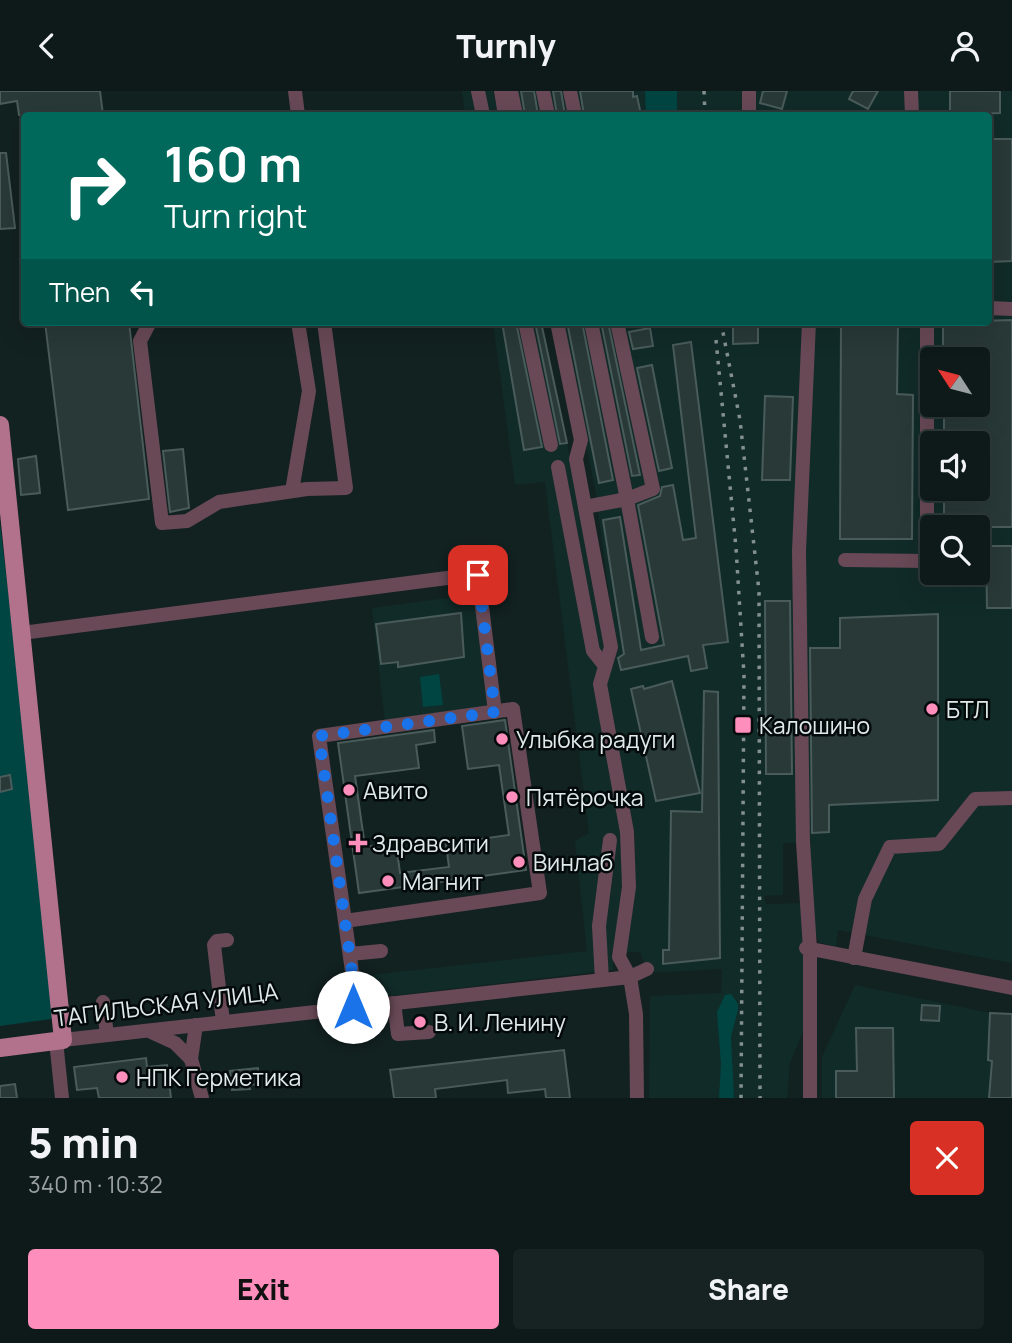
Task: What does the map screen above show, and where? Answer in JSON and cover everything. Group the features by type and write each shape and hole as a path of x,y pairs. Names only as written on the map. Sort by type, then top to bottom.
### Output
{"main road":[{"path":"0,425 60,1041"},
{"name":"ТАГИЛЬСКАЯ УЛИЦА","path":"0,1048 60,1041"}],"street":[{"path":"295,91 298,112"},
{"path":"478,91 482,112"},
{"path":"501,91 504,112"},
{"path":"511,91 515,112"},
{"path":"543,91 547,112"},
{"path":"570,91 574,112"},
{"path":"749,91 749,112"},
{"path":"911,91 912,112"},
{"path":"992,309 1012,309"},
{"path":"148,326 140,341 162,523 187,521 219,502 292,491 346,488 325,326"},
{"path":"292,491 309,391 299,326"},
{"path":"526,326 551,445"},
{"path":"558,326 581,440 576,459 611,647 600,684 628,832 629,887 618,957 631,977 643,1014 637,1098"},
{"path":"592,326 652,637"},
{"path":"585,507 627,499 653,489 618,326"},
{"path":"809,326 799,551 810,1098"},
{"path":"845,560 927,561 927,326"},
{"path":"558,467 593,651 605,666"},
{"path":"22,633 478,575 495,712"},
{"path":"345,921 540,894 513,709 319,736 357,1007"},
{"path":"854,958 865,899 890,847 939,844 975,799 1012,798"},
{"path":"603,980 599,926 610,840"},
{"path":"223,1022 214,945 217,941 227,940"},
{"path":"808,949 1012,988"},
{"path":"350,954 382,951"},
{"path":"631,977 647,969"},
{"name":"ТАГИЛЬСКАЯ УЛИЦА","path":"60,1041 631,977"},
{"path":"103,1002 107,1035"},
{"path":"394,1003 398,1034 429,1032"},
{"path":"196,1025 191,1059 201,1098"},
{"path":"146,1031 175,1043 191,1059"},
{"path":"60,1041 62,1098"}],"shaded area":[{"path":"462,91 493,91 497,112 465,112"},
{"path":"517,91 1012,91 1012,963 838,930 836,947 819,942 813,928 809,842 783,843 783,895 764,896 766,904 804,903 806,1025 790,1063 787,1098 649,1098 650,996 721,993 722,969 648,973 640,952 623,952 634,892 635,837 605,686 616,647 595,489 563,326 992,326 992,112 521,112"},
{"path":"645,91 677,91 677,112 646,112"},
{"path":"494,326 542,326 605,646 595,683 621,837 625,890 614,948 613,970 363,999 361,976 587,951 575,841 589,833 545,482 515,485"},
{"path":"0,523 44,896 52,1016 51,1019 0,1026"},
{"path":"476,594 491,706 385,723 372,608"},
{"path":"439,674 443,705 423,707 420,677"},
{"path":"855,985 990,1013 1012,1098 822,1098 822,1057"},
{"path":"731,994 738,1004 731,1037 734,1098 719,1098 721,1064 717,1012 725,995"}],"building":[{"path":"0,91 100,91 103,112 21,112 19,115 17,101 0,104"},
{"path":"521,91 534,91 538,112 524,112"},
{"path":"553,91 561,91 564,112 556,112"},
{"path":"580,91 633,91 633,97 637,96 640,112 584,112"},
{"path":"763,91 787,91 782,109 760,103"},
{"path":"853,91 878,91 868,109 849,99"},
{"path":"950,91 1000,91 1000,113 950,112"},
{"path":"992,139 1012,139 1012,261 992,262"},
{"path":"0,153 6,153 15,228 0,229"},
{"path":"1012,320 1012,527 990,527 990,515 944,515 944,501 990,501 990,431 944,431 944,417 990,417 990,347 943,347 943,326 992,326 992,321"},
{"path":"45,326 129,326 149,499 68,510"},
{"path":"503,326 517,326 542,447 524,450"},
{"path":"536,326 542,326 567,443 560,444"},
{"path":"568,326 583,326 613,480 599,483"},
{"path":"602,326 609,326 640,475 632,476"},
{"path":"733,326 758,326 758,343 733,344"},
{"path":"841,326 898,326 897,394 913,395 912,539 840,539"},
{"path":"650,328 653,346 633,349 629,332"},
{"path":"691,342 728,642 703,645 707,668 691,671 688,656 621,670 618,658 624,654 603,520 620,517 641,650 664,645 638,505 660,496 662,487 673,485 683,540 696,538 673,345"},
{"path":"652,365 672,468 659,471 637,368"},
{"path":"765,396 793,397 790,480 762,480"},
{"path":"183,449 189,508 170,512 163,451"},
{"path":"36,456 40,493 21,495 18,459"},
{"path":"990,546 1012,546 1012,608 987,608"},
{"path":"765,601 790,601 792,774 766,774"},
{"path":"461,613 464,657 398,667 398,662 381,664 376,624"},
{"path":"938,614 938,800 829,805 829,832 812,833 810,648 840,648 840,618"},
{"path":"672,681 700,793 656,801 631,689 643,686 644,689"},
{"path":"704,691 718,692 720,958 663,964 663,950 669,950 671,811 702,812"},
{"path":"505,720 526,870 359,893 338,743 434,730 435,742 416,745 419,768 355,776 365,847 396,843 400,873 449,867 446,844 509,835 499,765 468,769 462,726"},
{"path":"10,775 12,789 0,792 0,777"},
{"path":"922,1005 940,1006 939,1021 921,1020"},
{"path":"990,1013 1012,1014 1012,1098 989,1098 992,1061 988,1060"},
{"path":"856,1028 893,1028 894,1098 836,1098 836,1071 857,1071"},
{"path":"564,1050 570,1098 546,1098 545,1089 508,1093 507,1080 435,1089 436,1098 394,1098 390,1070"},
{"name":"НПК Герметика","path":"146,1058 147,1067 167,1065 171,1098 99,1098 97,1088 77,1090 74,1067"},
{"path":"258,1068 260,1084 249,1085 250,1089 232,1090 230,1071"},
{"path":"15,1084 17,1098 0,1098 0,1086"}],"railway":[{"path":"704,91 705,112"},
{"path":"722,326 740,420 759,591 760,1098"},
{"path":"716,340 736,548 744,675 741,1098"}],"place":[{"name":"БТЛ","path":"932,709"},
{"name":"Калошино","path":"743,725"},
{"name":"Улыбка радуги","path":"502,739"},
{"name":"Авито","path":"349,790"},
{"name":"Пятёрочка","path":"512,797"},
{"name":"Здравсити","path":"358,843"},
{"name":"Винлаб","path":"519,862"},
{"name":"Магнит","path":"388,881"},
{"name":"В. И. Ленину","path":"420,1022"},
{"name":"НПК Герметика","path":"122,1077"}],"route":[{"path":"353,1007 357,1007 319,736 495,712 478,575"}]}
